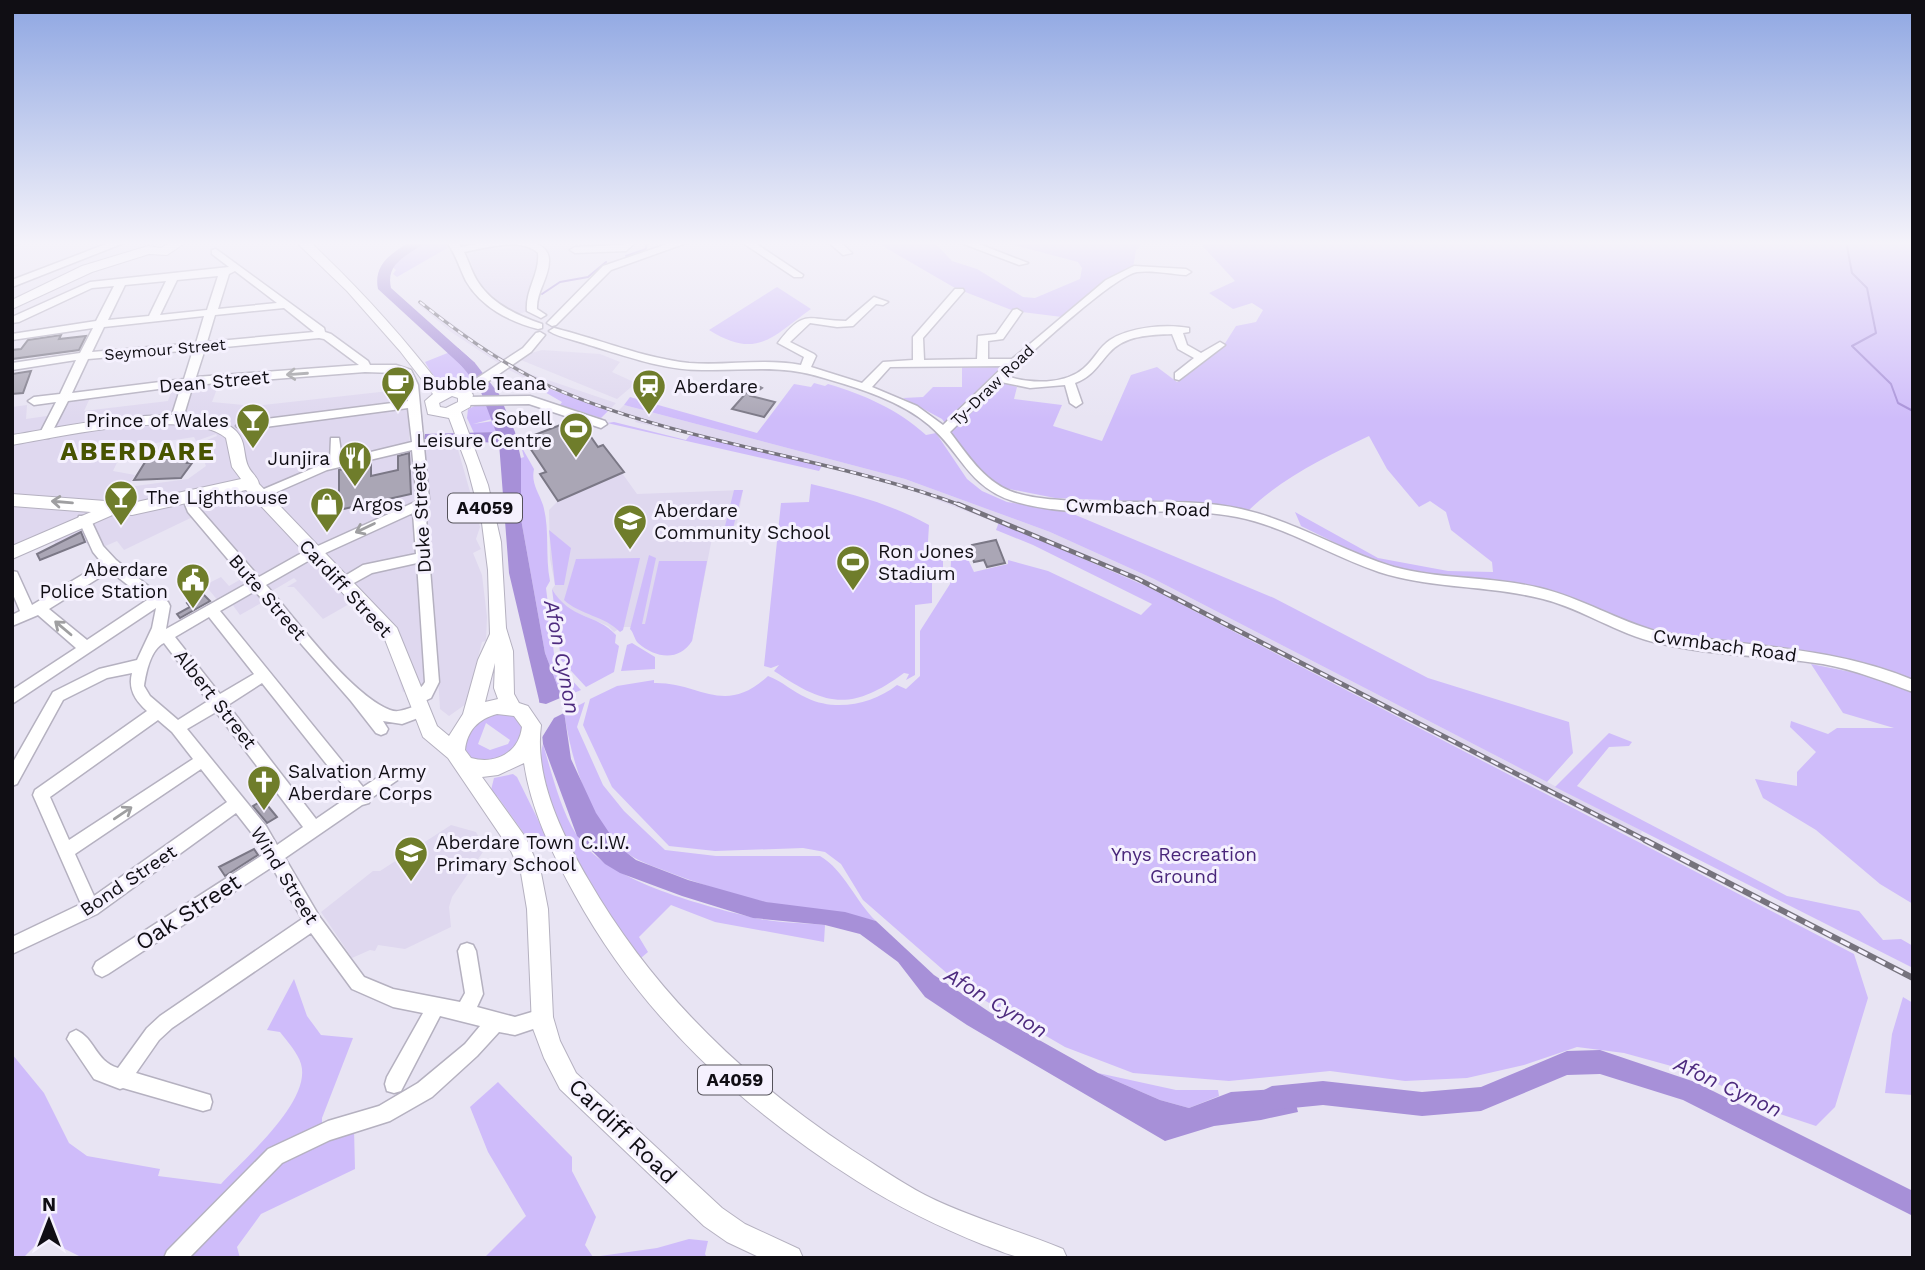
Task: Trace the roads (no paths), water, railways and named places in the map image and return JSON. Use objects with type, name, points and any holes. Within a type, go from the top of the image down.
[{"type":"main road","points":[[363,300],[405,348],[440,394]]},
{"type":"main road","points":[[455,391],[465,397],[454,412],[433,411],[430,405],[440,394],[455,391]]},
{"type":"main road","name":"A4059","points":[[454,412],[465,437],[496,560],[498,635],[504,649],[503,688],[506,700],[512,707]]},
{"type":"main road","points":[[12,440],[177,418],[238,432]]},
{"type":"main road","name":"Cardiff Street","points":[[238,432],[240,467],[256,490],[313,554],[397,641],[430,731],[460,758]]},
{"type":"main road","points":[[195,495],[240,467]]},
{"type":"main road","points":[[12,500],[87,512],[146,507],[195,495],[256,490]]},
{"type":"main road","points":[[12,554],[87,512]]},
{"type":"main road","name":"A4059","points":[[469,720],[486,660],[498,635]]},
{"type":"main road","points":[[483,796],[500,766],[530,742],[532,725],[528,717],[512,707],[492,708],[469,720],[455,741],[460,758],[482,769],[500,766],[534,778]]},
{"type":"main road","points":[[422,711],[469,720]]},
{"type":"main road","name":"A4059","points":[[530,742],[534,778],[549,821],[596,915],[646,988],[731,1077],[819,1143],[923,1207],[1054,1258]]},
{"type":"main road","name":"Cardiff Road","points":[[460,758],[483,796],[524,850],[538,909],[542,1018],[553,1053],[568,1081],[713,1217],[736,1233],[790,1258]]},
{"type":"street","points":[[15,320],[56,300]]},
{"type":"street","points":[[45,435],[111,300]]},
{"type":"street","points":[[153,318],[161,300]]},
{"type":"street","points":[[177,418],[217,300]]},
{"type":"street","points":[[277,300],[320,330],[319,335],[327,336],[364,362],[365,368]]},
{"type":"street","points":[[490,300],[506,314],[553,327],[577,300]]},
{"type":"street","points":[[531,300],[532,311],[540,325]]},
{"type":"street","points":[[804,369],[810,356],[783,343],[795,329],[812,317],[849,324],[873,300]]},
{"type":"street","points":[[919,364],[918,337],[951,300]]},
{"type":"street","name":"Ty-Draw Road","points":[[943,432],[998,377],[1088,300]]},
{"type":"street","points":[[12,337],[98,324],[284,305]]},
{"type":"street","points":[[983,362],[982,338],[999,337],[1017,312]]},
{"type":"street","points":[[465,397],[481,380],[527,350],[540,325]]},
{"type":"street","name":"Cwmbach Road","points":[[553,327],[683,366],[771,364],[804,369],[864,388],[915,410],[943,432],[972,473],[990,488],[1016,497],[1051,504],[1195,506],[1240,513],[1283,526],[1391,571],[1431,581],[1530,590],[1562,599],[1654,637],[1829,661],[1913,686]]},
{"type":"street","points":[[998,377],[1023,385],[1069,380],[1084,374],[1101,352],[1123,338],[1181,330],[1182,347],[1202,358]]},
{"type":"street","name":"Seymour Street","points":[[12,367],[83,357],[319,335]]},
{"type":"street","points":[[1179,376],[1220,345]]},
{"type":"street","points":[[864,388],[887,365],[1015,362]]},
{"type":"street","name":"Dean Street","points":[[34,401],[189,381],[365,368]]},
{"type":"street","name":"Duke Street","points":[[365,368],[396,369],[407,373],[412,385],[423,499],[419,505],[432,682],[422,711]]},
{"type":"street","points":[[1069,380],[1076,403]]},
{"type":"street","points":[[465,397],[530,400],[601,424]]},
{"type":"street","points":[[238,432],[412,404]]},
{"type":"street","points":[[335,441],[336,463]]},
{"type":"street","points":[[256,490],[336,463],[416,446]]},
{"type":"street","name":"Bute Street","points":[[195,495],[192,509],[381,729]]},
{"type":"street","points":[[12,779],[58,696],[104,673],[141,665],[162,638],[313,554],[419,505]]},
{"type":"street","points":[[87,512],[98,549],[111,564],[163,606],[162,638]]},
{"type":"street","points":[[343,584],[368,569],[423,557]]},
{"type":"street","points":[[12,621],[34,611],[111,564]]},
{"type":"street","points":[[12,576],[34,611],[86,648]]},
{"type":"street","points":[[12,698],[156,601]]},
{"type":"street","points":[[212,611],[363,798]]},
{"type":"street","name":"Albert Street","points":[[162,638],[219,703],[315,830]]},
{"type":"street","name":"Wind Street","points":[[141,665],[136,687],[177,728],[260,831],[313,922],[358,983],[393,998],[466,1012],[495,1023],[515,1026],[542,1018]]},
{"type":"street","points":[[177,728],[264,675]]},
{"type":"street","name":"Bute Street","points":[[353,695],[389,717],[402,718],[422,711]]},
{"type":"street","points":[[91,908],[41,795],[159,711]]},
{"type":"street","points":[[66,851],[203,760]]},
{"type":"street","name":"Oak Street","points":[[102,968],[315,830],[394,774]]},
{"type":"street","name":"Bond Street","points":[[12,946],[91,908],[237,804]]},
{"type":"street","points":[[120,1080],[153,1034],[166,1022],[313,922]]},
{"type":"street","points":[[466,1012],[474,994],[467,951]]},
{"type":"street","points":[[394,1084],[436,1006]]},
{"type":"street","points":[[174,1258],[275,1156],[328,1131],[383,1114],[425,1090],[471,1050],[495,1023]]},
{"type":"street","points":[[76,1039],[96,1067],[120,1080],[203,1102]]},
{"type":"waterway","name":"Afon Cynon","points":[[397,300],[470,366]]},
{"type":"waterway","points":[[1869,300],[1876,333],[1852,346],[1891,384],[1898,403],[1913,411]]},
{"type":"waterway","name":"Afon Cynon","points":[[1272,1098],[1323,1093],[1422,1104],[1481,1099],[1567,1063],[1600,1062],[1687,1090],[1913,1204]]},
{"type":"railway","points":[[420,302],[466,337],[515,368],[549,386],[599,406],[702,436],[860,474],[962,506]]},
{"type":"railway","points":[[958,504],[962,506]]},
{"type":"railway","points":[[962,506],[1138,579],[1649,842]]},
{"type":"railway","points":[[1645,840],[1913,978]]},
{"type":"place","name":"Bubble Teana","points":[[398,413]]},
{"type":"place","name":"Aberdare","points":[[649,416]]},
{"type":"place","name":"Prince of Wales","points":[[253,450]]},
{"type":"place","name":"Sobell Leisure Centre","points":[[576,459]]},
{"type":"place","name":"Junjira","points":[[355,488]]},
{"type":"place","name":"The Lighthouse","points":[[121,527]]},
{"type":"place","name":"Argos","points":[[327,534]]},
{"type":"place","name":"Aberdare Community School","points":[[630,551]]},
{"type":"place","name":"Ron Jones Stadium","points":[[853,592]]},
{"type":"place","name":"Aberdare Police Station","points":[[193,610]]},
{"type":"place","name":"Salvation Army Aberdare Corps","points":[[264,812]]},
{"type":"place","name":"Aberdare Town C.I.W. Primary School","points":[[411,883]]},
{"type":"district","name":"ABERDARE","points":[[138,451]]},
{"type":"park label","name":"Ynys Recreation Ground","points":[[1184,865]]}]
